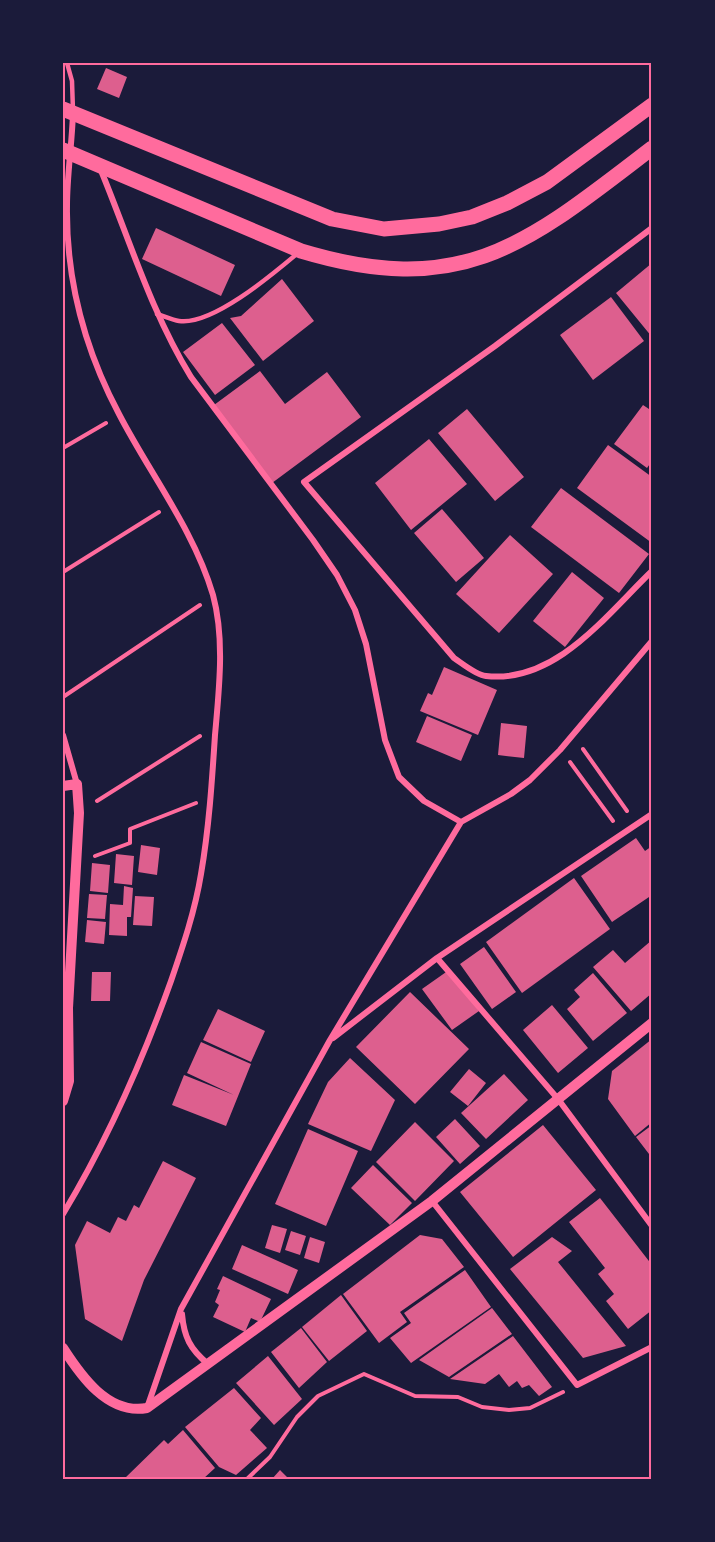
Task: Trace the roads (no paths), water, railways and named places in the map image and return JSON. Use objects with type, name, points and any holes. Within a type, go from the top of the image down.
[{"type":"main road","points":[[68,111],[332,219],[384,229],[439,224],[472,217],[507,202],[547,182],[652,105]]},
{"type":"main road","points":[[67,152],[301,251],[336,262],[384,270],[433,270],[471,262],[522,241],[564,215],[652,148]]},
{"type":"street","points":[[63,1214],[112,1122],[153,1033],[194,905],[201,876],[211,797],[219,659],[213,597],[198,555],[119,415],[84,332],[73,280],[67,205],[68,111]]},
{"type":"street","points":[[99,166],[157,314],[191,377],[313,540],[351,601],[366,644],[385,740],[399,777],[424,801],[461,822]]},
{"type":"street","points":[[652,228],[486,353],[304,482],[454,658],[484,676],[517,674],[551,663],[580,641],[652,571]]},
{"type":"street","points":[[147,1408],[182,1309],[330,1040],[461,822],[511,794],[560,750],[571,734],[652,641]]},
{"type":"street","points":[[63,735],[77,784],[79,813],[68,1008],[69,1081],[63,1101]]},
{"type":"street","points":[[63,786],[77,784]]},
{"type":"street","points":[[330,1040],[437,958],[652,814]]},
{"type":"street","points":[[437,958],[558,1099],[652,1226]]},
{"type":"street","points":[[63,1348],[76,1369],[96,1391],[115,1404],[135,1411],[147,1408],[432,1201],[652,1023]]},
{"type":"street","points":[[432,1201],[577,1385],[652,1347]]},
{"type":"street","points":[[182,1309],[184,1335],[193,1351],[208,1364]]},
{"type":"lane","points":[[67,63],[72,81],[68,111]]},
{"type":"lane","points":[[157,314],[180,321],[197,319],[226,306],[301,251]]}]
